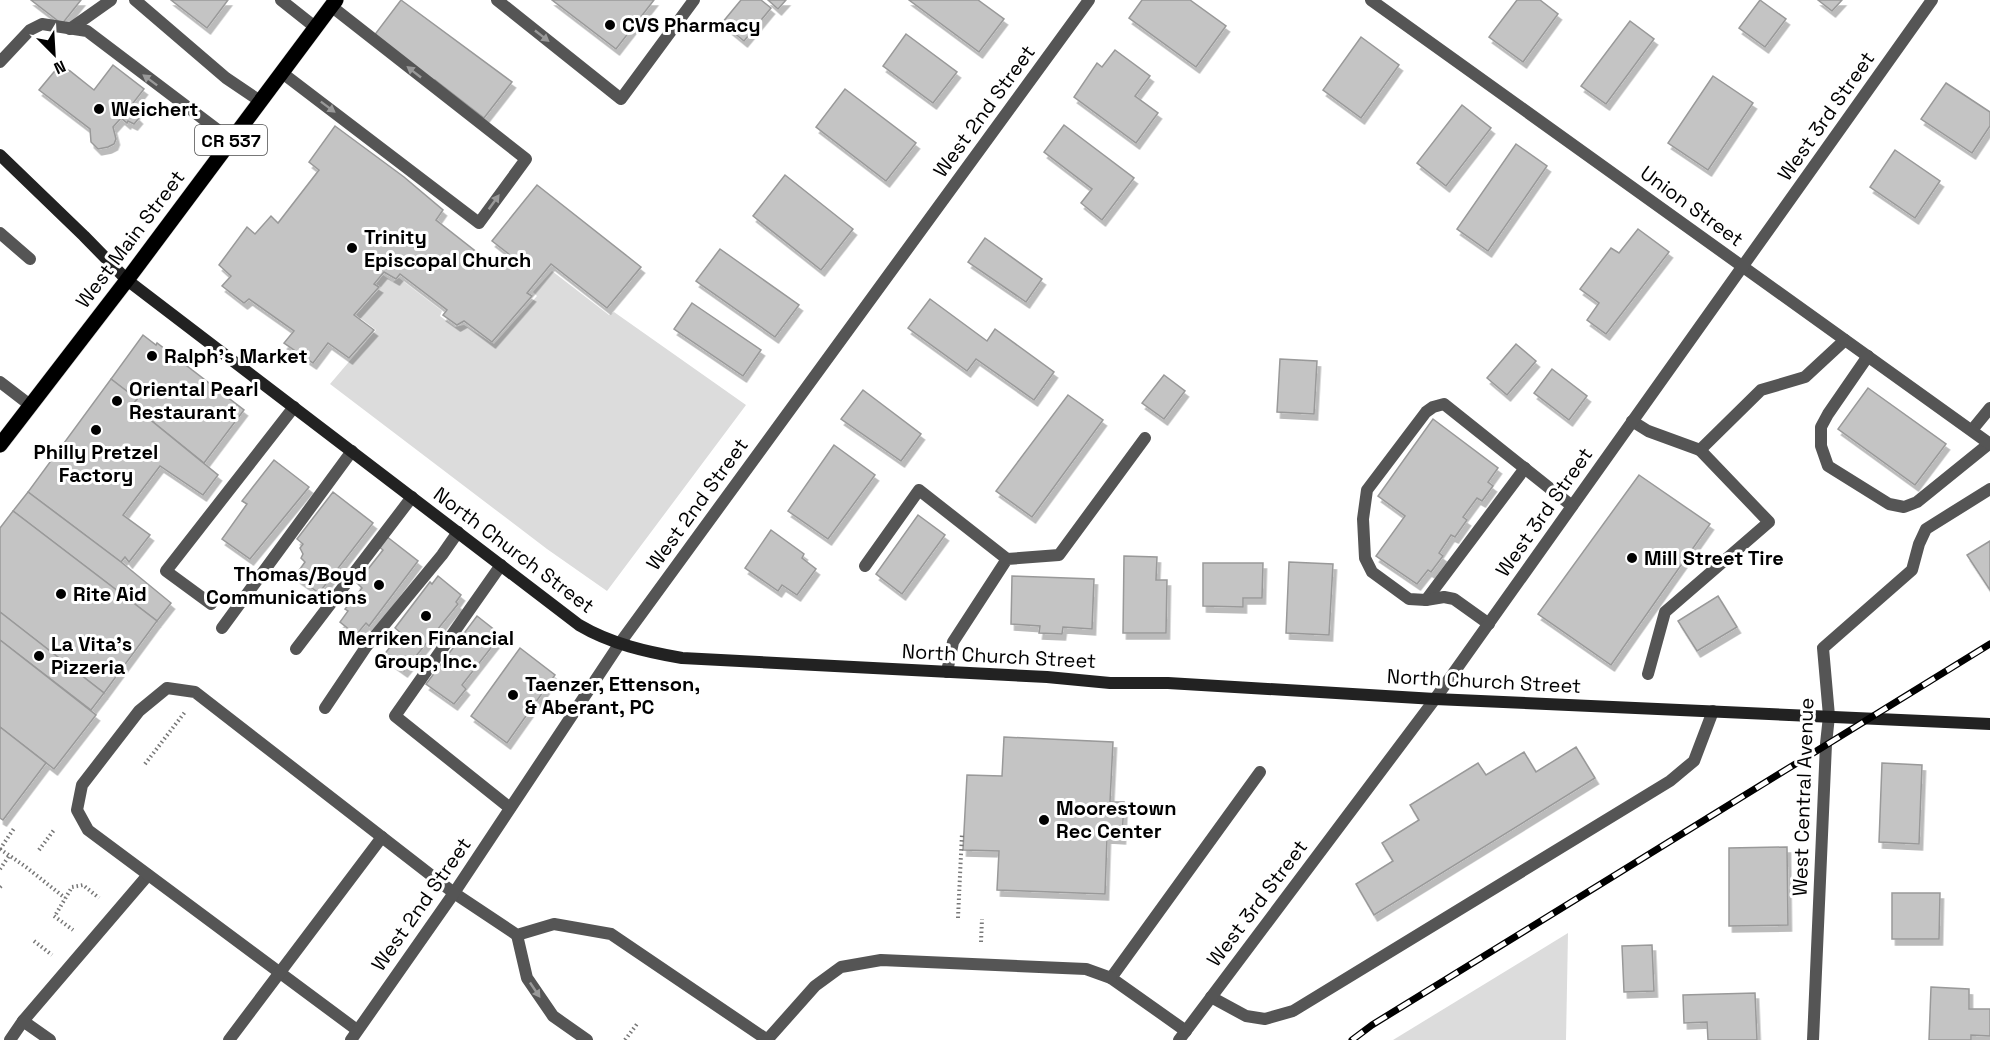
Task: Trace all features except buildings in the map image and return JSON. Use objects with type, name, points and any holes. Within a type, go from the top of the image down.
[{"type":"main road","name":"West Main Street","points":[[0,445],[127,280],[333,3]]},
{"type":"main road","name":"North Church Street","points":[[0,155],[127,280],[579,625],[620,643],[649,652],[682,658],[1047,677],[1110,683],[1168,683],[1435,699],[1990,724]]},
{"type":"street","points":[[70,29],[111,0]]},
{"type":"street","points":[[135,0],[226,78],[260,101]]},
{"type":"street","points":[[281,0],[315,27]]},
{"type":"street","points":[[496,0],[621,99],[694,0]]},
{"type":"street","name":"West 2nd Street","points":[[354,1035],[454,893],[620,643],[1089,0]]},
{"type":"street","name":"Union Street","points":[[1371,0],[1990,443]]},
{"type":"street","name":"West 3rd Street","points":[[1183,1035],[1435,699],[1932,0]]},
{"type":"street","points":[[281,72],[479,223],[526,159],[333,3]]},
{"type":"street","points":[[0,62],[30,30],[42,24],[87,31],[231,140]]},
{"type":"street","points":[[0,232],[30,259]]},
{"type":"street","points":[[1700,450],[1761,390],[1805,377],[1845,340]]},
{"type":"street","points":[[1868,356],[1827,414],[1821,428],[1821,446],[1828,466],[1889,504],[1904,507],[1917,502],[1990,443]]},
{"type":"street","points":[[0,382],[30,405]]},
{"type":"street","points":[[1489,624],[1454,599],[1444,597],[1426,600],[1409,599],[1372,572],[1365,558],[1363,519],[1367,490],[1426,412],[1444,404],[1572,506]]},
{"type":"street","points":[[211,604],[166,572],[294,407]]},
{"type":"street","points":[[1972,430],[1990,408]]},
{"type":"street","points":[[1632,421],[1648,431],[1700,450],[1769,522],[1665,612],[1648,674]]},
{"type":"street","points":[[865,566],[919,490],[1006,559],[1059,555],[1145,438]]},
{"type":"street","points":[[222,627],[352,452]]},
{"type":"street","points":[[1426,600],[1525,468]]},
{"type":"street","name":"West Central Avenue","points":[[1813,1040],[1828,716],[1822,648],[1912,570],[1926,529],[1990,489]]},
{"type":"street","points":[[296,649],[412,497]]},
{"type":"street","points":[[325,708],[366,647],[442,555],[458,532]]},
{"type":"street","points":[[947,672],[953,642],[1006,559]]},
{"type":"street","points":[[501,565],[487,589],[395,716],[510,808]]},
{"type":"street","points":[[354,1035],[279,972],[88,830],[77,810],[82,785],[139,711],[167,688],[195,692],[454,893],[517,934],[527,978],[553,1016],[587,1040]]},
{"type":"street","points":[[1211,997],[1246,1016],[1265,1019],[1293,1011],[1670,781],[1694,761],[1713,711]]},
{"type":"street","points":[[1111,978],[1260,772]]},
{"type":"street","points":[[229,1040],[382,837]]},
{"type":"street","points":[[10,1040],[23,1021],[148,875]]},
{"type":"street","points":[[517,934],[554,924],[611,934],[766,1039],[815,986],[841,967],[881,960],[1086,969],[1111,978],[1183,1035]]},
{"type":"street","points":[[23,1021],[50,1040]]},
{"type":"path","points":[[145,764],[199,695]]},
{"type":"path","points":[[15,827],[0,849],[65,898]]},
{"type":"path","points":[[39,850],[54,830]]},
{"type":"path","points":[[958,918],[962,833]]},
{"type":"path","points":[[0,869],[9,856]]},
{"type":"path","points":[[56,914],[72,887],[83,885],[99,898]]},
{"type":"path","points":[[625,1040],[637,1024]]},
{"type":"shaded area","points":[[552,271],[609,315],[614,312],[746,405],[607,591],[547,549],[330,384],[376,330],[356,315],[381,287],[376,284],[383,275],[393,282],[399,278],[442,311],[440,316],[455,327],[464,325],[494,344],[537,296],[533,292]]},
{"type":"shaded area","points":[[1568,933],[1566,1040],[1393,1040]]},
{"type":"railway","points":[[1352,1040],[1372,1025],[1990,644]]},
{"type":"place","name":"CVS Pharmacy","points":[[610,25]]},
{"type":"place","name":"Weichert","points":[[99,109]]},
{"type":"place","name":"Trinity Episcopal Church","points":[[352,248]]},
{"type":"place","name":"Ralph's Market","points":[[152,356]]},
{"type":"place","name":"Oriental Pearl Restaurant","points":[[117,401]]},
{"type":"place","name":"Philly Pretzel Factory","points":[[96,430]]},
{"type":"place","name":"Mill Street Tire","points":[[1632,558]]},
{"type":"place","name":"Thomas/Boyd Communications","points":[[379,585]]},
{"type":"place","name":"Rite Aid","points":[[61,594]]},
{"type":"place","name":"Merriken Financial Group, Inc.","points":[[426,616]]},
{"type":"place","name":"La Vita's Pizzeria","points":[[39,656]]},
{"type":"place","name":"Taenzer, Ettenson, & Aberant, PC","points":[[513,695]]},
{"type":"place","name":"Moorestown Rec Center","points":[[1044,820]]}]
